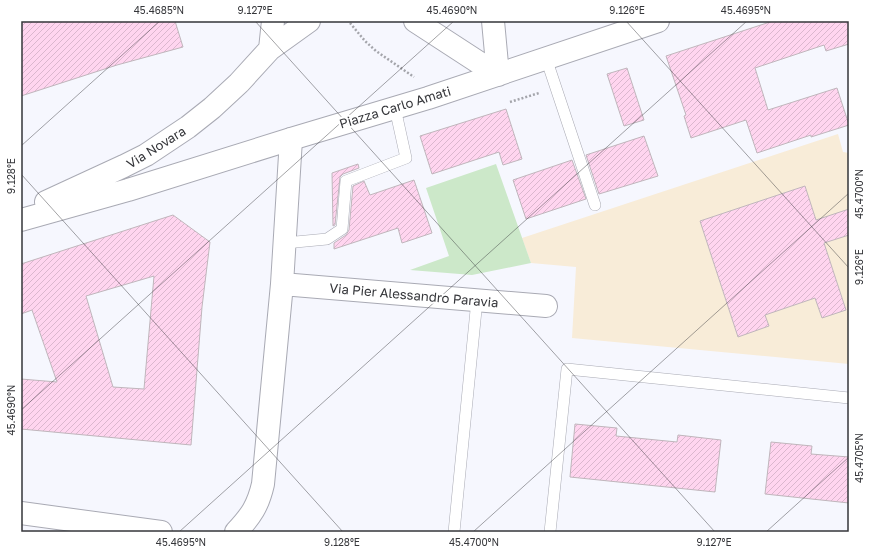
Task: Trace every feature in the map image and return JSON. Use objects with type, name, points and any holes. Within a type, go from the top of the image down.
[{"type":"street","points":[[270,49],[272,21]]},
{"type":"street","points":[[270,49],[310,21]]},
{"type":"street","points":[[415,21],[498,75]]},
{"type":"street","points":[[493,21],[498,75]]},
{"type":"street","name":"Piazza Carlo Amati","points":[[291,138],[428,98],[658,21]]},
{"type":"street","name":"Via Novara","points":[[21,213],[146,155],[188,127],[212,108],[239,83],[270,49]]},
{"type":"street","points":[[236,532],[254,511],[260,499],[263,484],[282,284],[291,138]]},
{"type":"street","name":"Via Novara","points":[[21,220],[128,190],[291,138]]},
{"type":"street","name":"Via Pier Alessandro Paravia","points":[[282,284],[546,306]]},
{"type":"street","points":[[21,513],[161,532]]},
{"type":"lane","points":[[546,58],[595,205]]},
{"type":"lane","points":[[284,243],[327,239],[342,228],[346,180],[406,158],[395,108]]},
{"type":"lane","points":[[454,532],[477,300]]},
{"type":"lane","points":[[550,532],[567,369],[849,398]]},
{"type":"path","points":[[350,23],[365,41],[376,51],[417,79]]},
{"type":"path","points":[[510,102],[544,91]]},
{"type":"shaded area","points":[[838,134],[843,152],[849,153],[849,364],[572,338],[576,267],[531,263],[522,238]]},
{"type":"green space","points":[[496,164],[531,263],[472,275],[410,270],[449,256],[426,188]]},
{"type":"building","points":[[21,21],[175,21],[183,47],[117,65],[21,96]]},
{"type":"building","points":[[773,21],[849,21],[849,44],[826,51],[824,45],[755,68],[768,110],[837,88],[849,125],[811,137],[811,135],[757,153],[746,120],[691,138],[684,116],[686,115],[666,56]]},
{"type":"building","points":[[627,68],[644,120],[624,126],[607,74]]},
{"type":"building","points":[[506,109],[522,159],[503,165],[499,152],[432,174],[420,136]]},
{"type":"building","points":[[644,136],[658,176],[599,194],[586,155]]},
{"type":"building","points":[[572,160],[586,199],[526,219],[513,180]]},
{"type":"building","points":[[358,164],[359,168],[343,174],[340,177],[335,225],[333,226],[332,173]]},
{"type":"building","points":[[414,180],[432,233],[402,243],[398,228],[334,249],[334,243],[346,235],[349,230],[353,186],[364,181],[370,195]]},
{"type":"building","points":[[805,186],[816,220],[849,209],[849,235],[824,243],[846,310],[822,318],[815,298],[765,315],[769,326],[738,337],[700,221]]},
{"type":"building","points":[[173,215],[210,242],[202,307],[191,445],[21,429],[21,379],[57,382],[32,310],[21,314],[21,264]],"holes":[[[154,276],[144,389],[113,387],[86,296]]]},
{"type":"building","points":[[575,424],[617,428],[616,436],[677,442],[678,435],[721,440],[715,492],[570,477]]},
{"type":"building","points":[[771,442],[812,446],[811,454],[849,457],[849,503],[765,494]]}]
